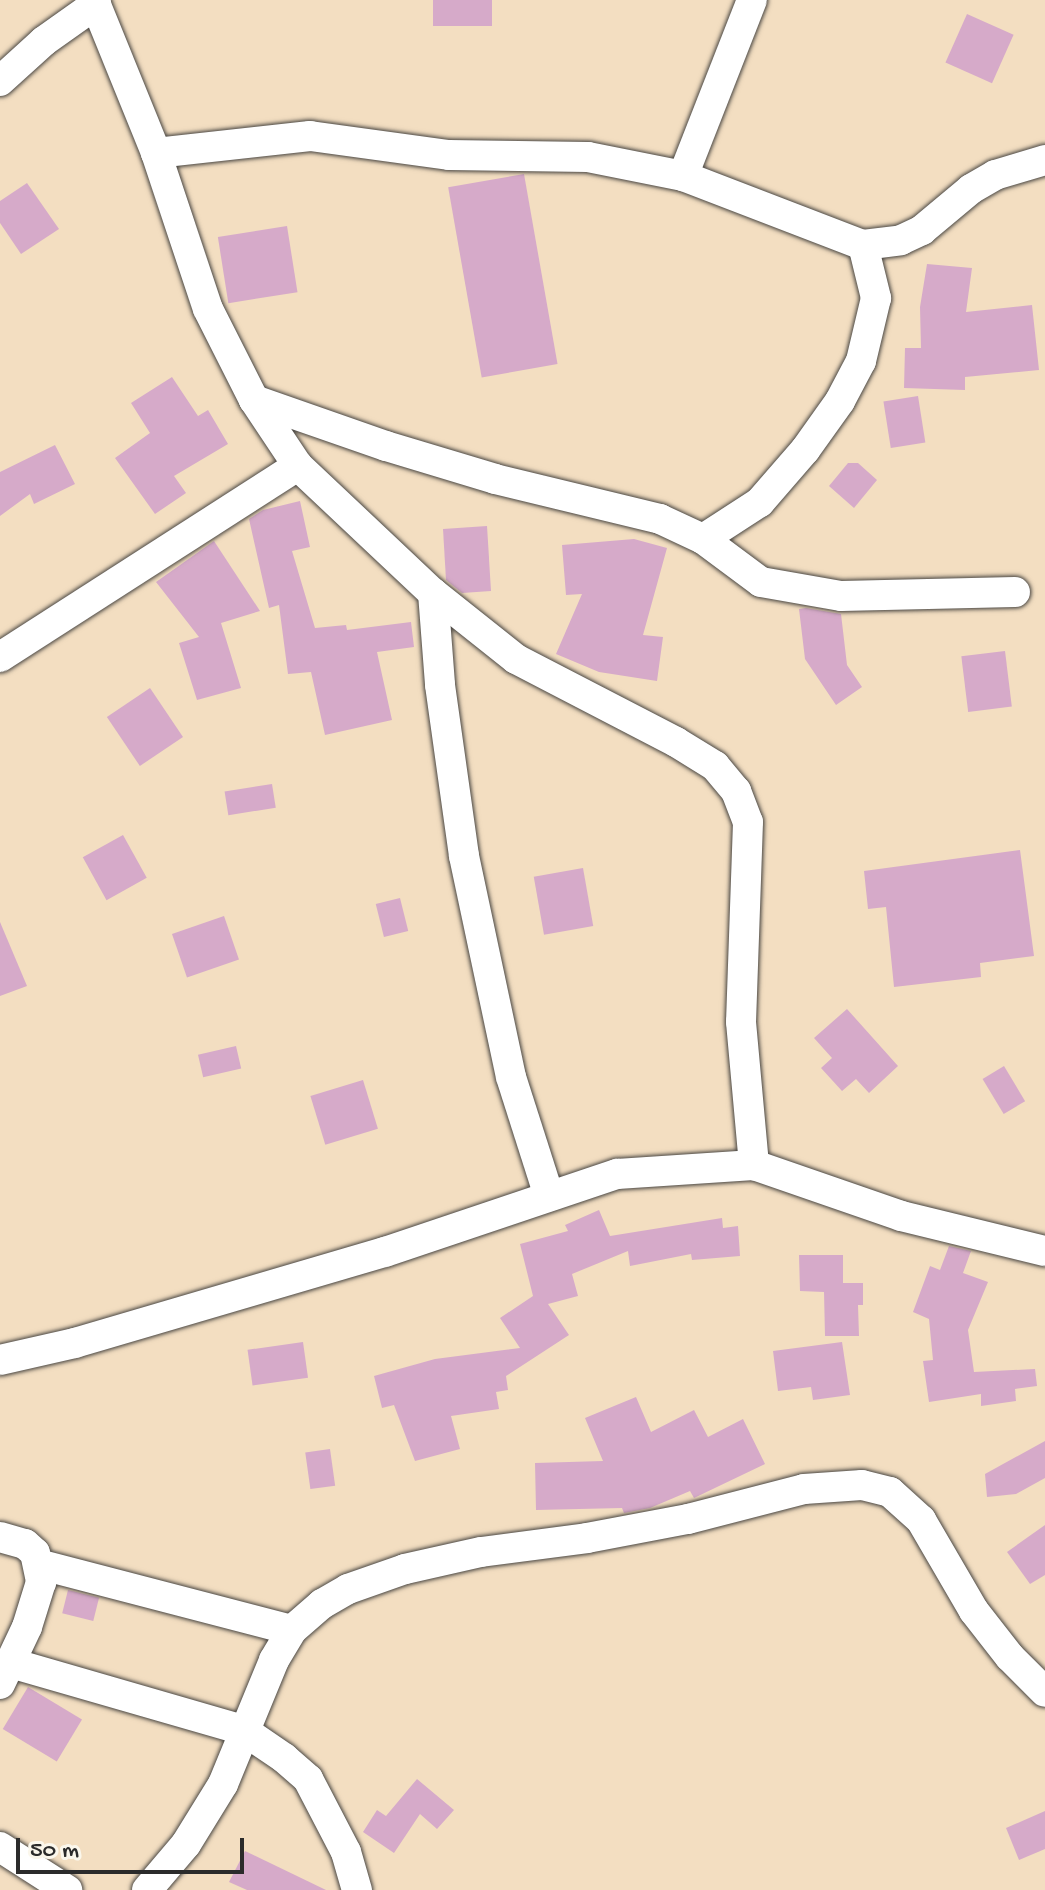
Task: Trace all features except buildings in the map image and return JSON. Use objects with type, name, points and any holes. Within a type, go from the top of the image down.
[{"type":"street","points":[[683,176],[752,0]]},
{"type":"street","points":[[0,81],[44,41],[95,2],[156,153],[208,309],[254,400],[298,466],[433,593],[516,659],[676,742],[715,766],[736,791],[748,822],[741,1022],[754,1165]]},
{"type":"street","points":[[156,153],[310,136],[449,155],[588,157],[683,176],[863,245],[901,240],[922,230],[971,189],[995,175],[1045,160]]},
{"type":"street","points":[[703,539],[760,502],[805,450],[840,401],[861,361],[876,298],[863,245]]},
{"type":"street","points":[[254,400],[386,446],[495,479],[660,519],[703,539],[761,582],[841,596],[1015,592]]},
{"type":"street","points":[[0,657],[298,466]]},
{"type":"street","points":[[433,593],[440,685],[470,887],[511,1077],[549,1196]]},
{"type":"street","points":[[0,1360],[75,1343],[370,1256],[617,1174],[754,1165],[901,1216],[1045,1251]]},
{"type":"street","points":[[147,1890],[186,1844],[223,1784],[274,1660],[292,1630],[322,1604],[348,1589],[405,1569],[481,1552],[587,1538],[688,1519],[804,1489],[862,1485],[890,1492],[921,1520],[974,1611],[1010,1657],[1045,1692]]},
{"type":"street","points":[[0,1537],[25,1544],[38,1564],[41,1582],[5,1674],[243,1730],[308,1779],[346,1852],[357,1890]]},
{"type":"street","points":[[38,1564],[292,1630]]},
{"type":"street","points":[[0,1847],[67,1890]]}]
